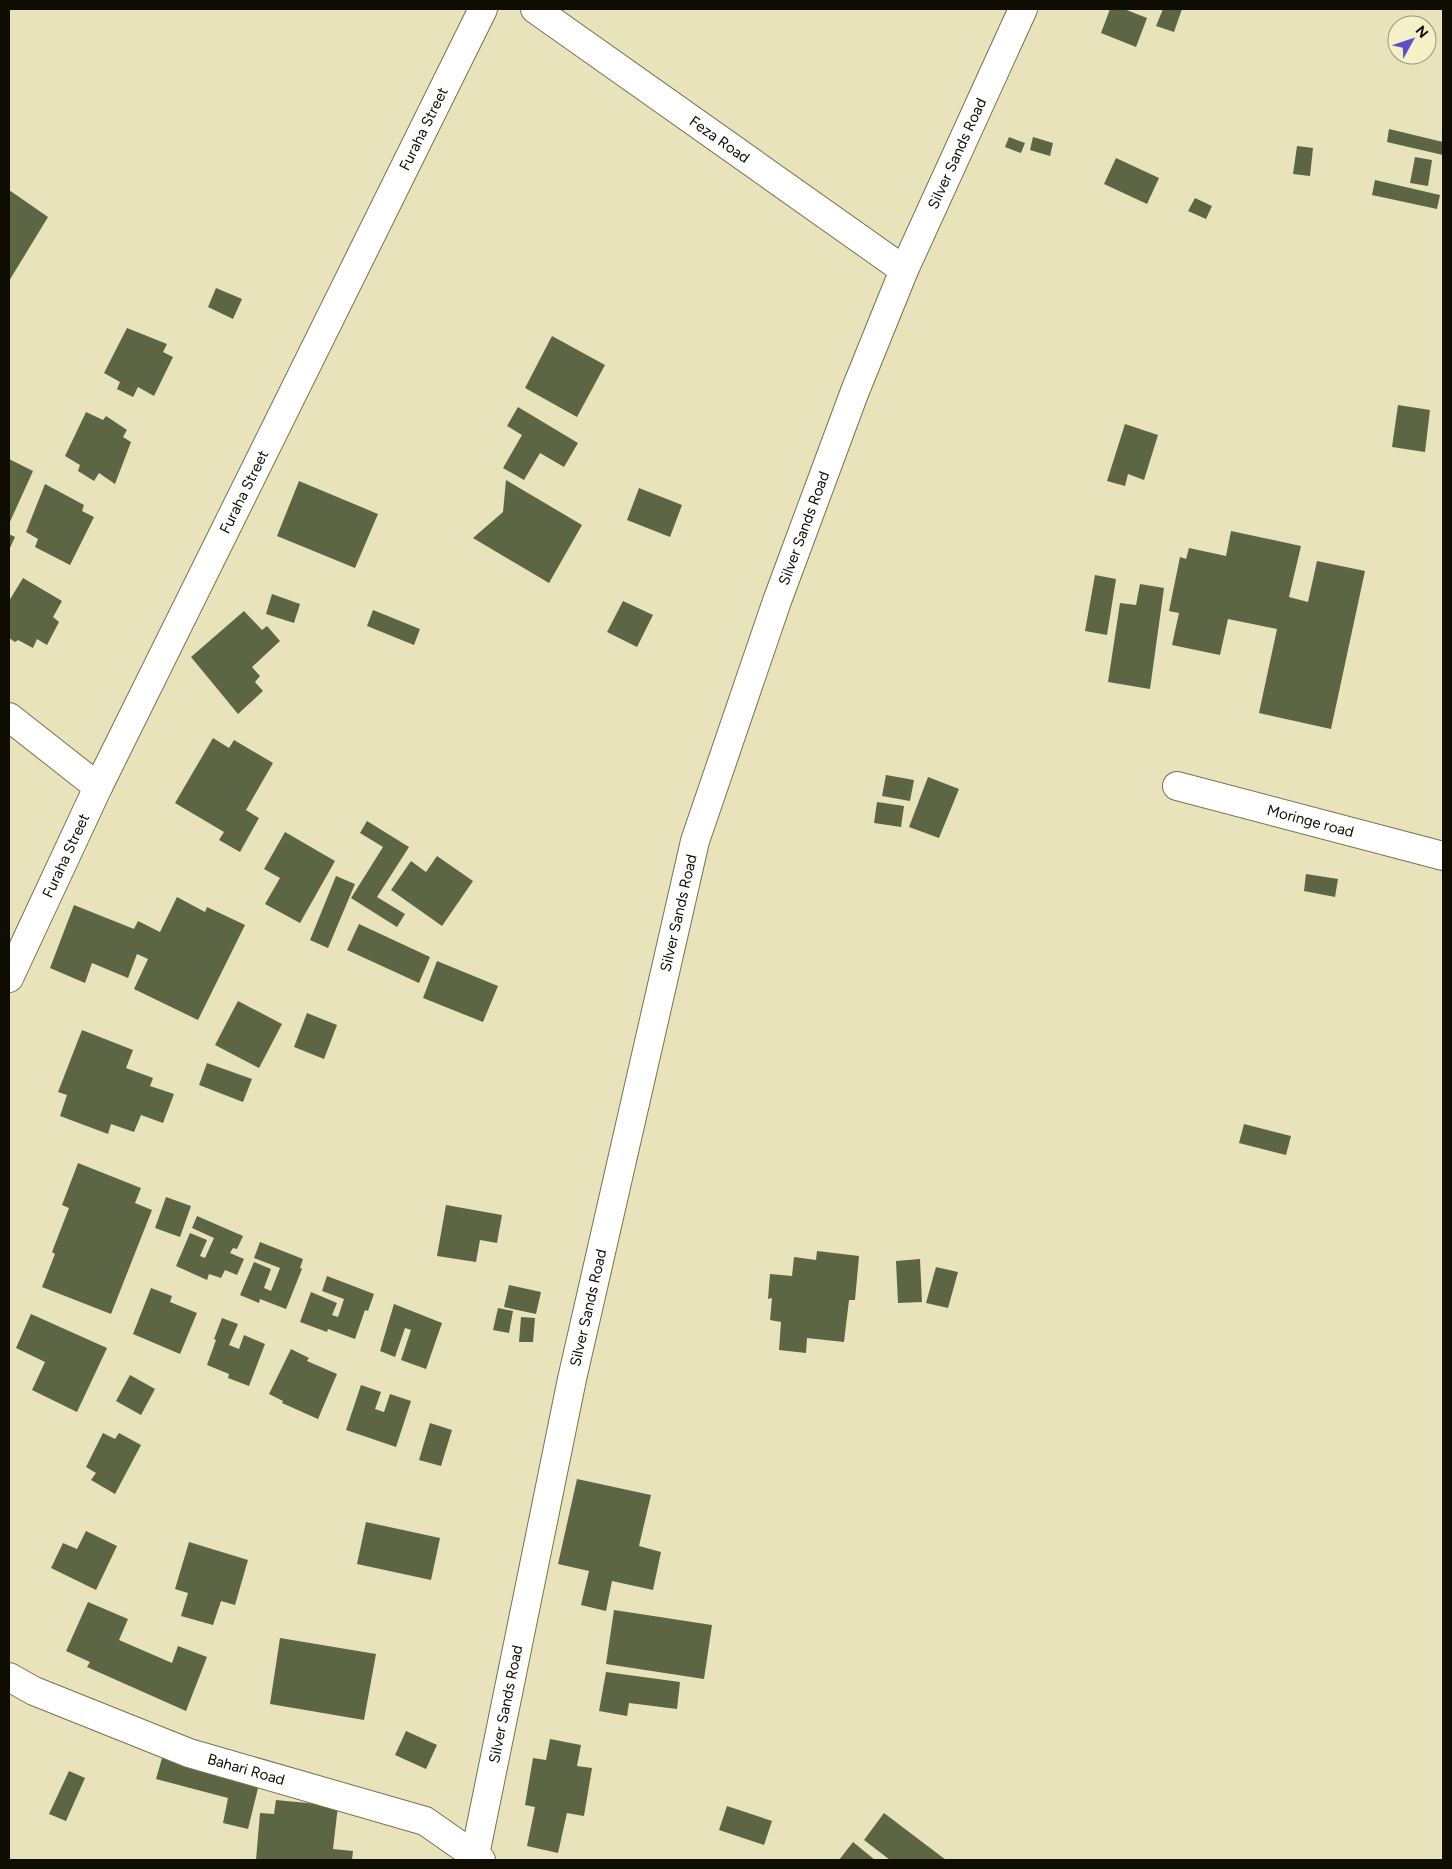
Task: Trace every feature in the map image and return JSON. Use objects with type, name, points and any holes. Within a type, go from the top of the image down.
[{"type":"street","name":"Furaha Street","points":[[9,978],[98,786],[483,9]]},
{"type":"street","name":"Feza Road","points":[[535,9],[904,270]]},
{"type":"street","name":"Silver Sands Road","points":[[477,1859],[572,1379],[695,841],[777,601],[855,391],[904,270],[1023,9]]},
{"type":"street","points":[[9,717],[98,786]]},
{"type":"street","name":"Moringe road","points":[[1178,786],[1443,856]]},
{"type":"street","name":"Bahari Road","points":[[9,1677],[34,1691],[189,1753],[425,1820],[477,1859]]},
{"type":"building","points":[[1110,9],[1124,9],[1147,18],[1136,47],[1101,33]]},
{"type":"building","points":[[1163,9],[1182,9],[1174,32],[1156,26]]},
{"type":"building","points":[[1389,129],[1443,142],[1443,155],[1387,142]]},
{"type":"building","points":[[1009,137],[1025,143],[1021,153],[1005,147]]},
{"type":"building","points":[[1033,137],[1053,143],[1050,156],[1030,150]]},
{"type":"building","points":[[1297,146],[1313,148],[1310,176],[1293,174]]},
{"type":"building","points":[[1415,157],[1432,160],[1428,186],[1410,183]]},
{"type":"building","points":[[1116,158],[1159,178],[1147,204],[1104,184]]},
{"type":"building","points":[[1375,180],[1440,195],[1437,209],[1372,195]]},
{"type":"building","points":[[9,190],[48,217],[9,281]]},
{"type":"building","points":[[1195,198],[1212,206],[1206,219],[1188,211]]},
{"type":"building","points":[[216,288],[242,299],[233,319],[208,307]]},
{"type":"building","points":[[127,328],[167,344],[163,352],[173,357],[154,396],[138,387],[133,397],[117,389],[120,382],[104,373]]},
{"type":"building","points":[[552,336],[605,365],[577,417],[525,388]]},
{"type":"building","points":[[1398,405],[1430,410],[1425,452],[1392,447]]},
{"type":"building","points":[[518,407],[578,443],[564,467],[540,453],[524,480],[503,468],[522,435],[507,426]]},
{"type":"building","points":[[86,412],[103,420],[106,416],[127,430],[123,437],[131,442],[115,484],[99,473],[94,481],[78,471],[80,465],[65,456]]},
{"type":"building","points":[[1125,424],[1158,435],[1144,480],[1128,474],[1125,486],[1107,481]]},
{"type":"building","points":[[9,459],[33,471],[9,524]]},
{"type":"building","points":[[506,480],[582,525],[549,583],[473,538],[503,512]]},
{"type":"building","points":[[299,481],[378,514],[355,568],[277,536]]},
{"type":"building","points":[[45,484],[84,505],[82,511],[94,517],[70,565],[35,547],[38,539],[26,532]]},
{"type":"building","points":[[639,488],[682,505],[670,537],[627,520]]},
{"type":"building","points":[[1231,531],[1301,546],[1289,597],[1308,602],[1317,561],[1365,571],[1331,729],[1259,713],[1277,629],[1228,619],[1220,655],[1172,645],[1179,613],[1169,611],[1180,557],[1186,559],[1189,548],[1226,556]]},
{"type":"building","points":[[9,534],[15,537],[9,550]]},
{"type":"building","points":[[1095,575],[1116,579],[1107,635],[1085,631]]},
{"type":"building","points":[[23,578],[62,601],[53,617],[59,622],[47,645],[37,639],[33,648],[18,640],[15,642],[9,638],[9,601]]},
{"type":"building","points":[[1140,584],[1164,588],[1150,689],[1108,682],[1120,603],[1136,605]]},
{"type":"building","points":[[272,594],[300,604],[294,623],[266,614]]},
{"type":"building","points":[[623,601],[653,615],[637,647],[607,632]]},
{"type":"building","points":[[373,610],[420,629],[414,645],[367,626]]},
{"type":"building","points":[[244,611],[262,630],[267,626],[280,641],[252,667],[260,676],[255,682],[263,691],[238,714],[191,657]]},
{"type":"building","points":[[213,738],[229,748],[234,740],[273,763],[246,810],[259,818],[240,852],[219,840],[224,832],[175,803]]},
{"type":"building","points":[[886,775],[914,780],[910,801],[882,796]]},
{"type":"building","points":[[928,777],[959,789],[939,838],[909,827]]},
{"type":"building","points":[[877,802],[904,806],[901,827],[874,823]]},
{"type":"building","points":[[367,821],[409,847],[377,897],[405,914],[397,927],[351,898],[383,847],[360,833]]},
{"type":"building","points":[[285,832],[335,861],[300,923],[265,904],[280,878],[264,869]]},
{"type":"building","points":[[437,856],[473,881],[442,926],[391,890],[411,861],[426,872]]},
{"type":"building","points":[[1306,874],[1338,879],[1335,897],[1304,891]]},
{"type":"building","points":[[336,876],[355,884],[328,948],[310,940]]},
{"type":"building","points":[[177,897],[205,912],[207,907],[245,925],[198,1020],[134,989],[148,959],[137,954],[128,978],[92,963],[85,983],[50,968],[74,905],[134,929],[138,921],[160,932]]},
{"type":"building","points":[[359,924],[430,957],[419,983],[347,950]]},
{"type":"building","points":[[437,961],[498,986],[483,1022],[423,998]]},
{"type":"building","points":[[238,1001],[282,1024],[259,1068],[215,1045]]},
{"type":"building","points":[[307,1013],[337,1025],[324,1059],[294,1047]]},
{"type":"building","points":[[82,1030],[133,1050],[126,1068],[153,1078],[150,1086],[174,1094],[163,1123],[141,1115],[134,1132],[111,1124],[108,1134],[60,1116],[67,1095],[58,1092]]},
{"type":"building","points":[[207,1063],[252,1079],[243,1102],[199,1085]]},
{"type":"building","points":[[1244,1124],[1291,1136],[1286,1155],[1239,1143]]},
{"type":"building","points":[[78,1163],[141,1188],[135,1203],[152,1210],[111,1314],[42,1287],[55,1254],[52,1252],[69,1208],[62,1205]]},
{"type":"building","points":[[166,1197],[191,1206],[180,1237],[155,1228]]},
{"type":"building","points":[[446,1205],[502,1215],[497,1243],[480,1240],[476,1262],[437,1256]]},
{"type":"building","points":[[197,1216],[243,1236],[237,1249],[233,1248],[230,1253],[244,1259],[237,1275],[225,1270],[221,1278],[209,1274],[207,1280],[176,1266],[190,1233],[207,1240],[200,1256],[205,1258],[214,1238],[192,1228]]},
{"type":"building","points":[[260,1242],[303,1259],[300,1268],[302,1269],[286,1309],[260,1299],[259,1303],[240,1295],[254,1262],[271,1269],[264,1288],[271,1291],[280,1268],[254,1258]]},
{"type":"building","points":[[817,1251],[859,1256],[855,1300],[849,1300],[844,1342],[807,1338],[806,1353],[779,1350],[781,1322],[770,1320],[772,1298],[768,1299],[770,1274],[792,1276],[794,1257],[816,1260]]},
{"type":"building","points":[[920,1259],[922,1302],[898,1303],[896,1261]]},
{"type":"building","points":[[936,1267],[958,1272],[948,1308],[926,1303]]},
{"type":"building","points":[[327,1276],[374,1294],[368,1311],[365,1310],[355,1339],[328,1329],[327,1332],[300,1322],[311,1292],[337,1303],[332,1315],[338,1317],[344,1299],[322,1291]]},
{"type":"building","points":[[509,1285],[541,1292],[536,1314],[504,1307]]},
{"type":"building","points":[[151,1288],[172,1296],[170,1302],[197,1313],[180,1354],[133,1334]]},
{"type":"building","points":[[394,1304],[442,1323],[426,1369],[401,1360],[411,1330],[405,1328],[395,1357],[380,1351]]},
{"type":"building","points":[[498,1308],[513,1311],[509,1333],[493,1330]]},
{"type":"building","points":[[31,1314],[107,1348],[77,1412],[32,1390],[45,1362],[16,1348]]},
{"type":"building","points":[[521,1317],[535,1318],[533,1342],[519,1342]]},
{"type":"building","points":[[222,1318],[238,1324],[229,1345],[239,1349],[244,1335],[265,1344],[249,1386],[228,1378],[229,1374],[207,1365]]},
{"type":"building","points":[[291,1349],[309,1358],[307,1361],[337,1374],[318,1419],[282,1403],[283,1401],[269,1394]]},
{"type":"building","points":[[130,1375],[155,1389],[141,1415],[116,1401]]},
{"type":"building","points":[[361,1385],[381,1392],[375,1409],[384,1412],[390,1394],[411,1401],[396,1447],[346,1430]]},
{"type":"building","points":[[430,1423],[452,1430],[441,1466],[419,1460]]},
{"type":"building","points":[[103,1433],[115,1439],[119,1433],[141,1445],[115,1494],[91,1480],[96,1473],[86,1467]]},
{"type":"building","points":[[577,1479],[651,1495],[639,1546],[661,1552],[653,1590],[612,1581],[606,1611],[581,1605],[589,1571],[558,1564]]},
{"type":"building","points":[[366,1522],[440,1538],[431,1580],[357,1564]]},
{"type":"building","points":[[86,1531],[117,1546],[96,1590],[51,1568],[63,1543],[77,1549]]},
{"type":"building","points":[[189,1542],[248,1560],[235,1605],[221,1601],[213,1625],[181,1616],[188,1593],[175,1589]]},
{"type":"building","points":[[88,1602],[128,1619],[119,1640],[172,1663],[178,1646],[207,1657],[186,1711],[87,1667],[90,1662],[66,1651]]},
{"type":"building","points":[[614,1610],[712,1625],[704,1679],[606,1664]]},
{"type":"building","points":[[280,1638],[376,1654],[364,1720],[270,1704]]},
{"type":"building","points":[[606,1672],[680,1682],[677,1709],[629,1703],[627,1716],[599,1711]]},
{"type":"building","points":[[406,1731],[437,1745],[426,1769],[395,1755]]},
{"type":"building","points":[[550,1739],[581,1745],[577,1766],[592,1768],[584,1816],[567,1813],[558,1853],[527,1846],[535,1807],[525,1805],[533,1758],[546,1760]]},
{"type":"building","points":[[162,1758],[259,1784],[248,1829],[223,1823],[228,1798],[156,1779]]},
{"type":"building","points":[[69,1771],[85,1778],[66,1821],[49,1814]]},
{"type":"building","points":[[276,1800],[338,1806],[333,1849],[353,1851],[352,1860],[256,1860],[260,1813],[274,1814]]},
{"type":"building","points":[[727,1806],[772,1821],[764,1845],[719,1830]]},
{"type":"building","points":[[884,1813],[946,1860],[890,1860],[864,1840]]},
{"type":"building","points":[[853,1842],[875,1860],[839,1860]]}]
